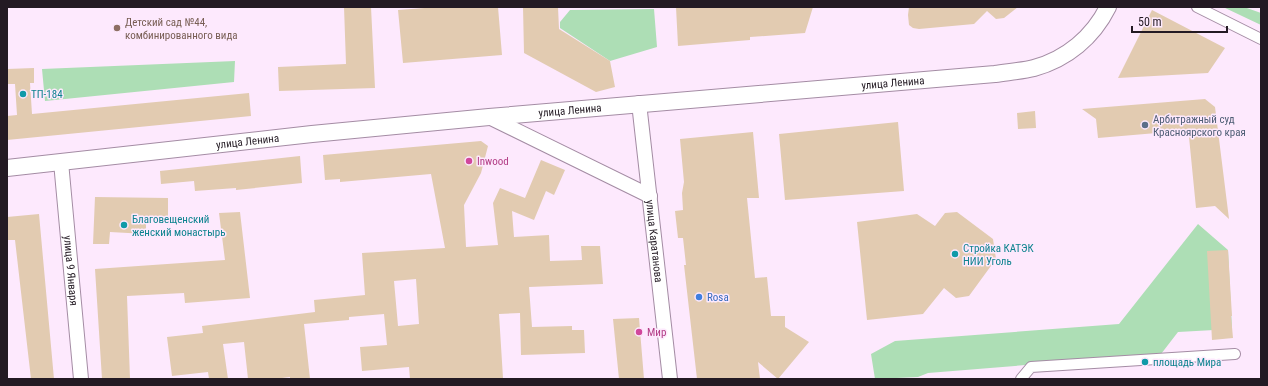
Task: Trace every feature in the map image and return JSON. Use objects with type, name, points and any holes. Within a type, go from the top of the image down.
[{"type":"main road","name":"улица Ленина","points":[[7,168],[312,134],[489,117],[639,103],[735,97],[995,74],[1033,68],[1052,62],[1067,54],[1090,34],[1104,16],[1108,7]]},
{"type":"street","points":[[1197,7],[1259,40]]},
{"type":"street","name":"улица Каратанова","points":[[639,103],[670,379]]},
{"type":"street","points":[[489,117],[650,196]]},
{"type":"street","name":"улица 9 Января","points":[[61,162],[81,379]]},
{"type":"street","points":[[1021,379],[1031,367],[1234,354]]},
{"type":"green space","points":[[1223,7],[1244,7],[1261,13],[1261,25]]},
{"type":"green space","points":[[654,9],[657,47],[610,61],[560,28],[560,22],[570,10]]},
{"type":"green space","points":[[235,61],[234,82],[45,101],[42,69]]},
{"type":"green space","points":[[1198,224],[1228,250],[1232,329],[1178,332],[1161,354],[928,373],[918,377],[875,379],[871,354],[895,341],[1119,324]]},
{"type":"building","points":[[344,7],[371,7],[375,88],[279,91],[278,67],[346,64]]},
{"type":"building","points":[[438,7],[498,7],[502,55],[403,63],[398,10]]},
{"type":"building","points":[[523,7],[558,7],[559,29],[610,61],[615,87],[596,92],[524,53]]},
{"type":"building","points":[[676,7],[813,7],[805,33],[750,37],[750,40],[678,46]]},
{"type":"building","points":[[909,7],[1018,7],[1004,18],[996,19],[987,11],[974,24],[919,29],[913,28],[909,25]]},
{"type":"building","points":[[1152,10],[1225,48],[1208,73],[1118,78]]},
{"type":"building","points":[[34,68],[34,83],[30,83],[32,114],[249,93],[251,116],[7,140],[7,116],[17,115],[15,84],[7,84],[7,69]]},
{"type":"building","points":[[1205,99],[1215,107],[1229,219],[1215,206],[1196,208],[1189,137],[1180,131],[1098,138],[1096,119],[1082,109]]},
{"type":"building","points":[[1035,111],[1036,128],[1018,129],[1017,113]]},
{"type":"building","points":[[898,122],[904,191],[785,200],[779,134]]},
{"type":"building","points":[[753,132],[759,198],[747,198],[755,278],[767,277],[771,316],[785,316],[785,327],[809,342],[778,379],[758,362],[760,379],[697,379],[684,265],[686,265],[683,238],[678,238],[675,211],[683,210],[682,193],[684,182],[680,139]]},
{"type":"building","points":[[481,141],[488,146],[481,173],[464,205],[466,247],[498,245],[493,203],[500,188],[525,198],[541,160],[565,170],[554,195],[546,191],[534,220],[512,211],[514,237],[549,235],[550,261],[582,260],[581,246],[600,246],[603,284],[529,287],[532,327],[572,326],[572,330],[584,330],[585,353],[521,355],[520,313],[499,314],[503,378],[410,379],[409,367],[362,371],[360,347],[387,345],[384,314],[349,317],[349,320],[304,324],[310,379],[290,379],[290,377],[274,379],[248,379],[244,342],[223,344],[228,379],[209,379],[208,372],[172,376],[167,337],[203,333],[202,326],[315,312],[314,300],[365,295],[362,253],[445,248],[431,174],[340,182],[340,179],[325,180],[323,155]],"holes":[[[416,279],[419,324],[398,326],[394,281]]]},
{"type":"building","points":[[300,156],[302,183],[236,190],[236,188],[195,191],[194,181],[161,184],[160,171]]},
{"type":"building","name":"Благовещенский женский монастырь","points":[[95,197],[168,198],[168,220],[146,219],[146,234],[110,232],[109,244],[93,244]]},
{"type":"building","points":[[240,212],[250,298],[185,303],[184,293],[127,296],[130,379],[102,379],[95,269],[225,260],[219,213]]},
{"type":"building","points":[[957,212],[993,239],[996,259],[969,296],[956,298],[944,288],[923,314],[867,320],[857,222],[917,214],[935,226],[945,213]]},
{"type":"building","points":[[39,214],[54,379],[31,379],[15,240],[8,240],[7,234],[7,217]]},
{"type":"building","points":[[1228,250],[1233,338],[1212,340],[1207,251]]},
{"type":"building","points":[[639,318],[644,379],[619,379],[613,319]]},
{"type":"place","name":"Детский сад №44, комбинированного вида","points":[[117,28]]},
{"type":"place","name":"ТП-184","points":[[23,94]]},
{"type":"place","name":"Арбитражный суд Красноярского края","points":[[1145,125]]},
{"type":"place","name":"Inwood","points":[[469,161]]},
{"type":"place","name":"Благовещенский женский монастырь","points":[[124,225]]},
{"type":"place","name":"Стройка КАТЭК НИИ Уголь","points":[[955,254]]},
{"type":"place","name":"Rosa","points":[[699,297]]},
{"type":"place","name":"Мир","points":[[639,332]]},
{"type":"place","name":"площадь Мира","points":[[1145,362]]}]
